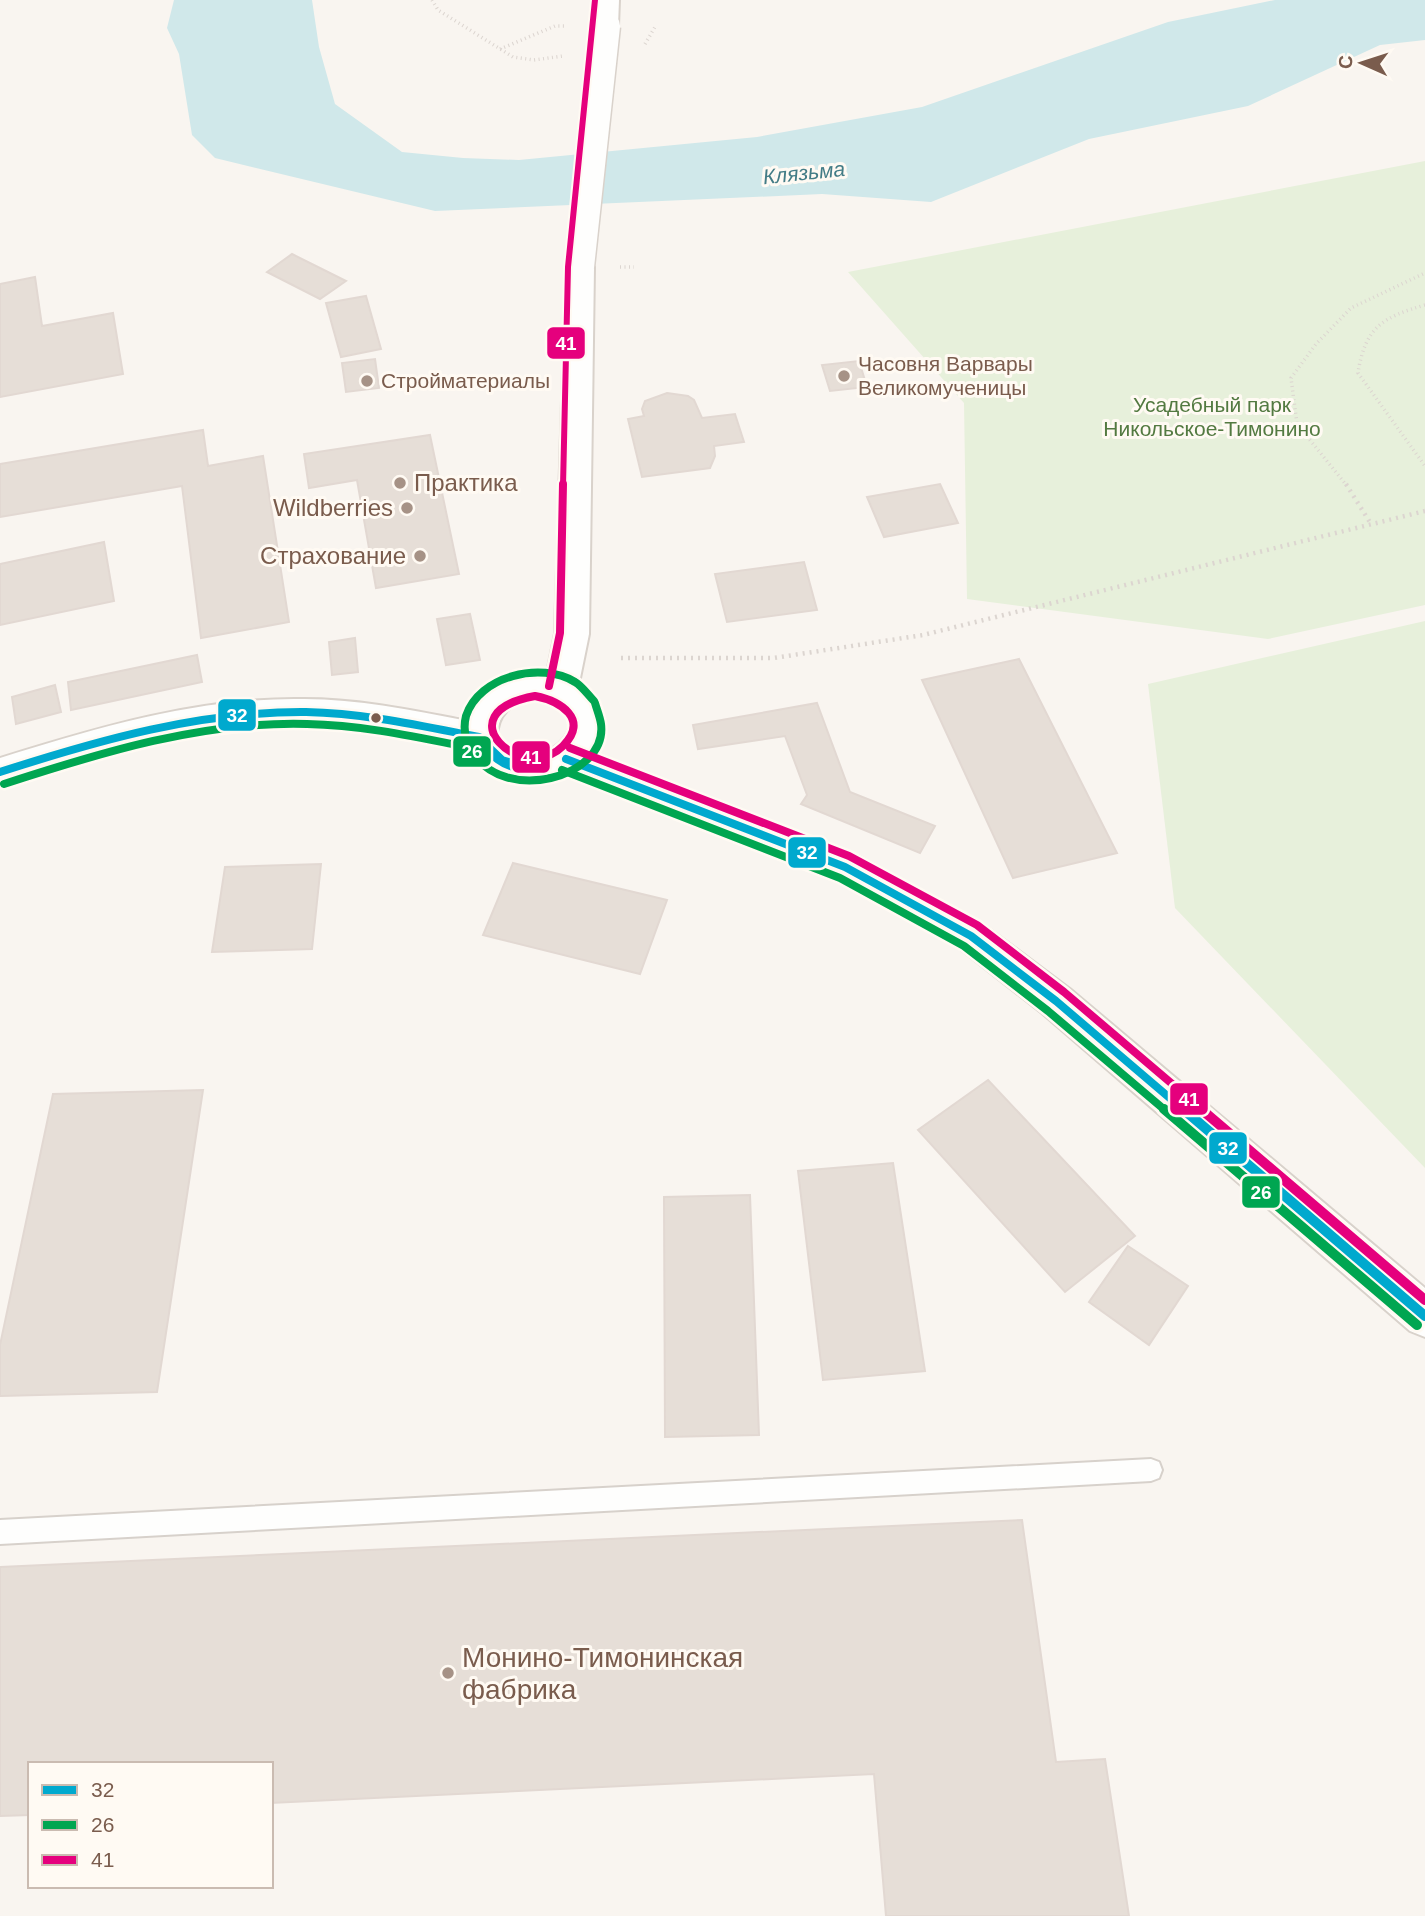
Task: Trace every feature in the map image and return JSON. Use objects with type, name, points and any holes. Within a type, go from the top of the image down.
[{"type":"main road","points":[[561,688],[572,634],[580,267],[606,13]]},
{"type":"main road","points":[[535,684],[561,688],[580,702],[588,721],[583,742],[566,759],[541,768],[513,767],[491,756],[479,737],[480,716],[489,703],[501,693],[517,686],[535,684]]},
{"type":"main road","points":[[0,772],[98,743],[218,719],[273,712],[367,716],[479,737]]},
{"type":"main road","points":[[367,716],[475,761],[559,782],[643,788]]},
{"type":"main road","points":[[566,759],[845,867],[971,936],[1056,1001],[1425,1316]]},
{"type":"lane","points":[[0,1532],[1151,1470]]},
{"type":"path","points":[[432,0],[438,10],[513,57],[534,60],[558,56]]},
{"type":"path","points":[[500,49],[555,26]]},
{"type":"path","points":[[1371,524],[1342,478],[1297,424],[1291,377],[1316,344],[1351,308],[1425,273]]},
{"type":"path","points":[[1425,305],[1374,326],[1360,348],[1357,373],[1425,466]]},
{"type":"path","points":[[621,659],[774,658],[923,635],[1425,511]]},
{"type":"green space","name":"Усадебный парк Никольское-Тимонино","points":[[1425,161],[1425,605],[1268,639],[967,599],[964,403],[848,272]]},
{"type":"green space","points":[[1425,621],[1425,1168],[1175,908],[1148,684]]},
{"type":"water","name":"Клязьма","points":[[174,0],[312,0],[319,47],[335,104],[402,152],[519,160],[757,137],[922,107],[1168,22],[1275,0],[1425,0],[1425,40],[1380,45],[1248,106],[1089,139],[931,202],[822,194],[435,211],[215,158],[192,135],[179,54],[167,28]]},
{"type":"building","points":[[292,254],[346,281],[320,299],[267,272]]},
{"type":"building","points":[[35,277],[42,326],[113,313],[123,374],[0,397],[0,284]]},
{"type":"building","points":[[366,296],[381,349],[341,357],[326,303]]},
{"type":"building","points":[[375,359],[379,388],[346,392],[342,363]]},
{"type":"building","name":"Часовня Варвары Великомученицы","points":[[859,361],[867,387],[830,391],[822,365]]},
{"type":"building","points":[[667,393],[688,396],[694,400],[702,418],[735,414],[744,442],[714,446],[715,456],[710,468],[642,477],[628,419],[644,416],[642,409],[645,401]]},
{"type":"building","points":[[203,430],[208,466],[263,456],[289,622],[201,638],[182,486],[0,517],[0,464]]},
{"type":"building","points":[[430,435],[459,574],[376,588],[357,480],[309,488],[304,454]]},
{"type":"building","points":[[940,484],[958,523],[884,537],[867,497]]},
{"type":"building","points":[[104,542],[114,601],[0,625],[0,564]]},
{"type":"building","points":[[804,562],[817,610],[727,622],[715,574]]},
{"type":"building","points":[[470,614],[480,660],[446,665],[437,619]]},
{"type":"building","points":[[355,638],[358,672],[332,675],[329,642]]},
{"type":"building","points":[[197,655],[202,682],[71,710],[68,682]]},
{"type":"building","points":[[1019,659],[1117,853],[1013,878],[922,680]]},
{"type":"building","points":[[55,685],[61,712],[16,724],[12,697]]},
{"type":"building","points":[[817,703],[850,792],[935,826],[920,853],[801,804],[807,795],[785,736],[698,749],[693,725]]},
{"type":"building","points":[[513,863],[667,900],[640,974],[483,935]]},
{"type":"building","points":[[321,864],[312,949],[212,952],[225,867]]},
{"type":"building","points":[[988,1080],[1135,1236],[1065,1292],[918,1130]]},
{"type":"building","points":[[203,1090],[157,1392],[0,1396],[0,1345],[53,1094]]},
{"type":"building","points":[[893,1163],[925,1371],[823,1380],[798,1171]]},
{"type":"building","points":[[750,1195],[759,1435],[665,1437],[664,1197]]},
{"type":"building","points":[[1128,1246],[1188,1286],[1149,1345],[1089,1302]]},
{"type":"building","points":[[1022,1520],[1056,1762],[1105,1759],[1129,1916],[886,1916],[874,1774],[273,1803],[273,1762],[28,1762],[28,1815],[0,1816],[0,1567]]},
{"type":"transit line","name":"41","points":[[549,686],[560,633],[568,267],[595,0]]},
{"type":"transit line","name":"26","points":[[594,701],[576,682],[554,673],[529,672],[505,679],[484,691],[469,707],[463,726],[469,747],[481,765],[499,777],[521,781],[544,780],[566,773],[585,761],[597,745],[602,725],[595,703]]},
{"type":"transit line","name":"41","points":[[535,696],[553,700],[566,708],[572,718],[573,729],[569,740],[560,749],[548,755],[531,757],[513,753],[500,746],[493,737],[492,726],[495,716],[504,706],[517,699],[535,696]]},
{"type":"transit line","name":"32","points":[[0,772],[151,729],[228,716],[267,713],[349,715],[479,737]]},
{"type":"transit line","name":"26","points":[[4,784],[153,741],[191,733],[268,724],[350,727],[477,749]]},
{"type":"transit line","name":"32","points":[[479,738],[502,760],[532,769]]},
{"type":"transit line","name":"32","points":[[479,738],[488,752],[500,763],[515,768],[532,769]]},
{"type":"transit line","name":"41","points":[[570,748],[849,856],[977,925],[1064,992],[1425,1300]]},
{"type":"transit line","name":"32","points":[[566,759],[845,867],[971,936],[1056,1001],[1425,1316]]},
{"type":"transit line","name":"26","points":[[562,770],[840,878],[964,946],[1048,1011],[1417,1325]]},
{"type":"place","name":"Часовня Варвары Великомученицы","points":[[844,376]]},
{"type":"place","name":"Стройматериалы","points":[[367,381]]},
{"type":"place","name":"Практика","points":[[400,483]]},
{"type":"place","name":"Wildberries","points":[[407,508]]},
{"type":"place","name":"Страхование","points":[[420,556]]},
{"type":"place","name":"Монино-Тимонинская фабрика","points":[[448,1673]]}]
